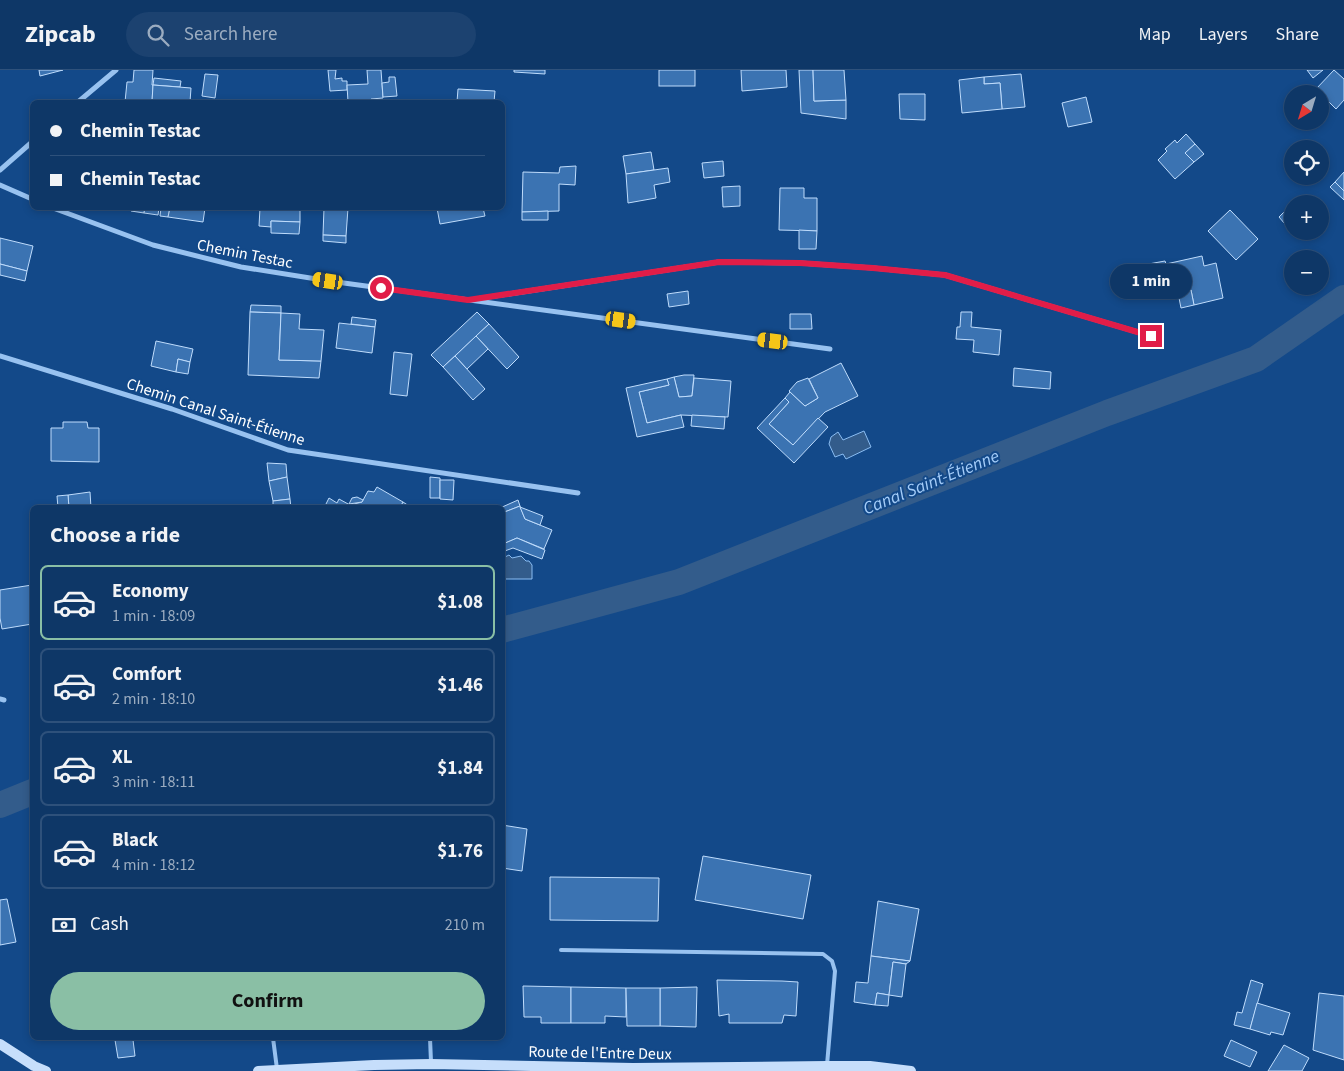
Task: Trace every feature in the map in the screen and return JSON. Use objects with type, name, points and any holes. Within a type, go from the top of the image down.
[{"type":"main road","points":[[0,1044],[34,1066],[46,1071]]},
{"type":"main road","name":"Route de l'Entre Deux","points":[[258,1071],[431,1064],[633,1068],[870,1066],[911,1071]]},
{"type":"street","points":[[80,100],[116,70]]},
{"type":"street","points":[[0,170],[30,144]]},
{"type":"street","points":[[0,185],[30,198]]},
{"type":"street","name":"Chemin Testac","points":[[59,210],[153,245],[241,267],[328,281],[830,349]]},
{"type":"street","name":"Chemin Testac","points":[[468,300],[719,262],[800,263],[945,275],[1151,336]]},
{"type":"street","name":"Chemin Canal Saint-Étienne","points":[[0,356],[172,410],[288,450],[578,493]]},
{"type":"lane","points":[[561,950],[822,954],[832,962],[835,971],[827,1066]]},
{"type":"lane","points":[[273,1040],[277,1069]]},
{"type":"lane","points":[[430,1040],[431,1064]]},
{"type":"water","points":[[864,431],[871,447],[846,459],[843,454],[835,457],[829,444],[831,437],[838,432],[843,440]]},
{"type":"water","points":[[509,555],[512,558],[521,556],[526,561],[529,561],[532,565],[532,579],[505,579],[505,557]]},
{"type":"building","points":[[39,70],[63,70],[40,76]]},
{"type":"building","points":[[134,70],[153,70],[152,100],[125,100],[127,82],[133,82]]},
{"type":"building","points":[[328,70],[336,70],[335,79],[342,78],[342,81],[347,81],[347,90],[330,91]]},
{"type":"building","points":[[367,70],[381,70],[383,98],[348,100],[347,85],[368,84]]},
{"type":"building","points":[[514,70],[545,70],[545,74],[514,72]]},
{"type":"building","points":[[659,70],[695,70],[695,86],[659,86]]},
{"type":"building","points":[[741,70],[786,70],[787,87],[742,91]]},
{"type":"building","points":[[799,70],[813,70],[814,101],[846,100],[846,119],[801,113]]},
{"type":"building","points":[[813,70],[844,70],[846,100],[814,101]]},
{"type":"building","points":[[1307,70],[1323,70],[1313,78]]},
{"type":"building","points":[[1334,70],[1344,79],[1344,100],[1336,109],[1329,102],[1329,85],[1320,85]]},
{"type":"building","points":[[205,74],[218,75],[215,98],[202,96]]},
{"type":"building","points":[[1021,74],[1025,107],[1002,109],[1000,83],[984,84],[984,77]]},
{"type":"building","points":[[389,77],[395,77],[397,96],[383,97],[382,83],[389,82]]},
{"type":"building","points":[[984,77],[984,84],[1000,83],[1002,109],[962,113],[959,80]]},
{"type":"building","points":[[154,78],[181,81],[180,87],[153,85]]},
{"type":"building","points":[[153,85],[191,88],[190,100],[152,100]]},
{"type":"building","points":[[458,89],[495,91],[494,100],[457,100]]},
{"type":"building","points":[[899,94],[925,94],[925,120],[900,119]]},
{"type":"building","points":[[1086,97],[1092,122],[1068,127],[1062,103]]},
{"type":"building","points":[[1186,134],[1195,144],[1185,153],[1194,162],[1175,179],[1158,160],[1167,151],[1165,149],[1175,140],[1177,143]]},
{"type":"building","points":[[1195,144],[1204,154],[1194,162],[1185,153]]},
{"type":"building","points":[[651,152],[654,170],[626,174],[623,156]]},
{"type":"building","points":[[723,161],[724,176],[704,178],[702,163]]},
{"type":"building","points":[[576,166],[575,185],[559,184],[559,211],[522,212],[523,172],[559,173],[560,167]]},
{"type":"building","points":[[668,168],[670,182],[654,185],[656,198],[628,203],[626,174]]},
{"type":"building","points":[[1344,172],[1344,191],[1335,182]]},
{"type":"building","points":[[1335,182],[1344,191],[1344,200],[1330,187]]},
{"type":"building","points":[[740,186],[740,206],[723,207],[722,187]]},
{"type":"building","points":[[780,188],[804,188],[804,198],[817,198],[817,231],[779,230]]},
{"type":"building","points":[[131,210],[145,210],[144,213]]},
{"type":"building","points":[[145,210],[159,210],[158,215],[144,213]]},
{"type":"building","points":[[161,210],[170,210],[168,217],[160,216]]},
{"type":"building","points":[[170,210],[205,210],[203,222],[168,217]]},
{"type":"building","points":[[260,210],[300,210],[300,222],[271,221],[271,227],[259,226]]},
{"type":"building","points":[[324,210],[348,210],[346,236],[323,235]]},
{"type":"building","points":[[437,210],[484,210],[485,216],[440,224]]},
{"type":"building","points":[[1230,210],[1258,239],[1236,260],[1208,231]]},
{"type":"building","points":[[548,211],[548,220],[522,220],[522,212]]},
{"type":"building","points":[[1284,212],[1284,223],[1279,217]]},
{"type":"building","points":[[271,221],[300,222],[299,234],[271,233]]},
{"type":"building","points":[[799,230],[817,231],[816,249],[799,249]]},
{"type":"building","points":[[323,235],[346,236],[346,243],[323,241]]},
{"type":"building","points":[[0,238],[33,246],[27,271],[0,264]]},
{"type":"building","points":[[1202,256],[1204,266],[1216,263],[1223,298],[1194,305],[1191,290],[1172,294],[1168,275],[1146,280],[1143,265],[1165,261],[1166,264]]},
{"type":"building","points":[[0,264],[27,271],[25,281],[0,275]]},
{"type":"building","points":[[1191,290],[1194,305],[1181,308],[1178,293]]},
{"type":"building","points":[[688,291],[689,304],[669,307],[667,294]]},
{"type":"building","points":[[251,305],[281,306],[281,313],[250,312]]},
{"type":"building","points":[[250,312],[281,313],[279,360],[321,361],[319,378],[248,375]]},
{"type":"building","points":[[477,312],[489,324],[443,367],[431,355]]},
{"type":"building","points":[[961,312],[972,312],[971,327],[1001,330],[999,355],[973,352],[974,340],[956,339],[957,327],[960,327]]},
{"type":"building","points":[[281,313],[300,314],[299,329],[324,330],[321,361],[279,360]]},
{"type":"building","points":[[790,314],[811,314],[812,329],[790,329]]},
{"type":"building","points":[[352,317],[376,320],[375,327],[351,324]]},
{"type":"building","points":[[339,323],[375,327],[372,353],[336,348]]},
{"type":"building","points":[[489,324],[519,357],[507,369],[476,336]]},
{"type":"building","points":[[476,336],[488,349],[467,369],[455,356]]},
{"type":"building","points":[[156,341],[193,349],[190,362],[178,359],[176,372],[151,366]]},
{"type":"building","points":[[394,352],[412,354],[407,396],[390,394]]},
{"type":"building","points":[[455,356],[485,389],[473,400],[443,367]]},
{"type":"building","points":[[178,359],[190,362],[188,374],[176,372]]},
{"type":"building","points":[[841,363],[858,396],[825,412],[793,445],[769,424],[789,402],[785,398],[790,392],[805,406],[818,398],[809,379]]},
{"type":"building","points":[[1014,368],[1051,372],[1050,389],[1013,386]]},
{"type":"building","points":[[694,375],[692,396],[679,397],[674,377]]},
{"type":"building","points":[[674,377],[679,397],[692,396],[694,378],[731,381],[728,417],[681,415],[647,423],[639,392],[669,385],[667,379]]},
{"type":"building","points":[[808,378],[818,398],[805,406],[789,391],[797,382]]},
{"type":"building","points":[[667,379],[669,385],[639,392],[647,423],[681,415],[684,427],[637,437],[626,388]]},
{"type":"building","points":[[785,398],[789,402],[769,424],[793,445],[818,418],[828,427],[794,463],[757,428]]},
{"type":"building","points":[[692,415],[725,417],[724,429],[691,426]]},
{"type":"building","points":[[63,422],[87,422],[88,428],[99,428],[99,462],[51,461],[51,428],[63,428]]},
{"type":"building","points":[[267,463],[286,464],[287,477],[269,481]]},
{"type":"building","points":[[287,477],[290,499],[273,501],[269,481]]},
{"type":"building","points":[[430,477],[440,478],[440,498],[430,498]]},
{"type":"building","points":[[440,480],[454,480],[453,500],[440,499]]},
{"type":"building","points":[[377,487],[403,502],[402,505],[350,505],[362,502],[368,491],[374,492]]},
{"type":"building","points":[[90,492],[91,505],[69,505],[68,495]]},
{"type":"building","points":[[68,495],[69,505],[58,505],[57,496]]},
{"type":"building","points":[[357,497],[363,500],[362,502],[349,504],[352,498]]},
{"type":"building","points":[[329,498],[337,503],[339,499],[350,505],[326,505]]},
{"type":"building","points":[[290,499],[291,505],[273,505],[273,501]]},
{"type":"building","points":[[518,500],[520,506],[505,512],[505,506]]},
{"type":"building","points":[[520,506],[525,519],[552,530],[544,549],[517,538],[505,543],[505,512]]},
{"type":"building","points":[[520,507],[543,516],[540,525],[525,519]]},
{"type":"building","points":[[517,538],[545,550],[542,559],[513,548],[505,551],[505,543]]},
{"type":"building","points":[[30,585],[30,624],[2,629],[0,590]]},
{"type":"building","points":[[505,825],[527,829],[522,871],[505,868]]},
{"type":"building","points":[[703,856],[811,875],[803,919],[695,900]]},
{"type":"building","points":[[550,877],[659,878],[658,921],[550,920]]},
{"type":"building","points":[[7,899],[16,942],[0,945],[0,900]]},
{"type":"building","points":[[878,901],[919,909],[910,961],[871,956]]},
{"type":"building","points":[[871,956],[910,961],[906,964],[893,962],[889,995],[877,993],[875,1005],[854,1002],[856,982],[868,983]]},
{"type":"building","points":[[893,962],[906,964],[902,997],[889,995]]},
{"type":"building","points":[[717,980],[798,982],[796,1016],[784,1015],[782,1023],[729,1023],[729,1014],[719,1016]]},
{"type":"building","points":[[1251,980],[1263,984],[1250,1029],[1234,1025],[1237,1012],[1242,1013]]},
{"type":"building","points":[[523,986],[571,987],[571,1023],[541,1023],[541,1017],[524,1017]]},
{"type":"building","points":[[571,987],[626,988],[626,1017],[605,1016],[605,1023],[571,1023]]},
{"type":"building","points":[[697,987],[696,1027],[660,1026],[660,988]]},
{"type":"building","points":[[626,988],[660,988],[660,1026],[627,1026]]},
{"type":"building","points":[[877,993],[889,995],[888,1006],[875,1005]]},
{"type":"building","points":[[1319,993],[1344,996],[1344,1060],[1313,1050]]},
{"type":"building","points":[[1257,1003],[1290,1013],[1283,1035],[1271,1032],[1270,1035],[1250,1029]]},
{"type":"building","points":[[115,1040],[133,1040],[135,1056],[118,1058]]},
{"type":"building","points":[[1231,1040],[1257,1052],[1250,1067],[1224,1056]]},
{"type":"building","points":[[1284,1045],[1309,1058],[1302,1071],[1268,1071]]},
{"type":"waterway","name":"Canal Saint-Étienne","points":[[505,629],[679,582],[1107,413],[1256,359],[1344,298]]},
{"type":"waterway","name":"Canal Saint-Étienne","points":[[0,805],[30,793]]},
{"type":"route","points":[[381,288],[468,300],[719,262],[800,263],[945,275],[1151,336]]}]
